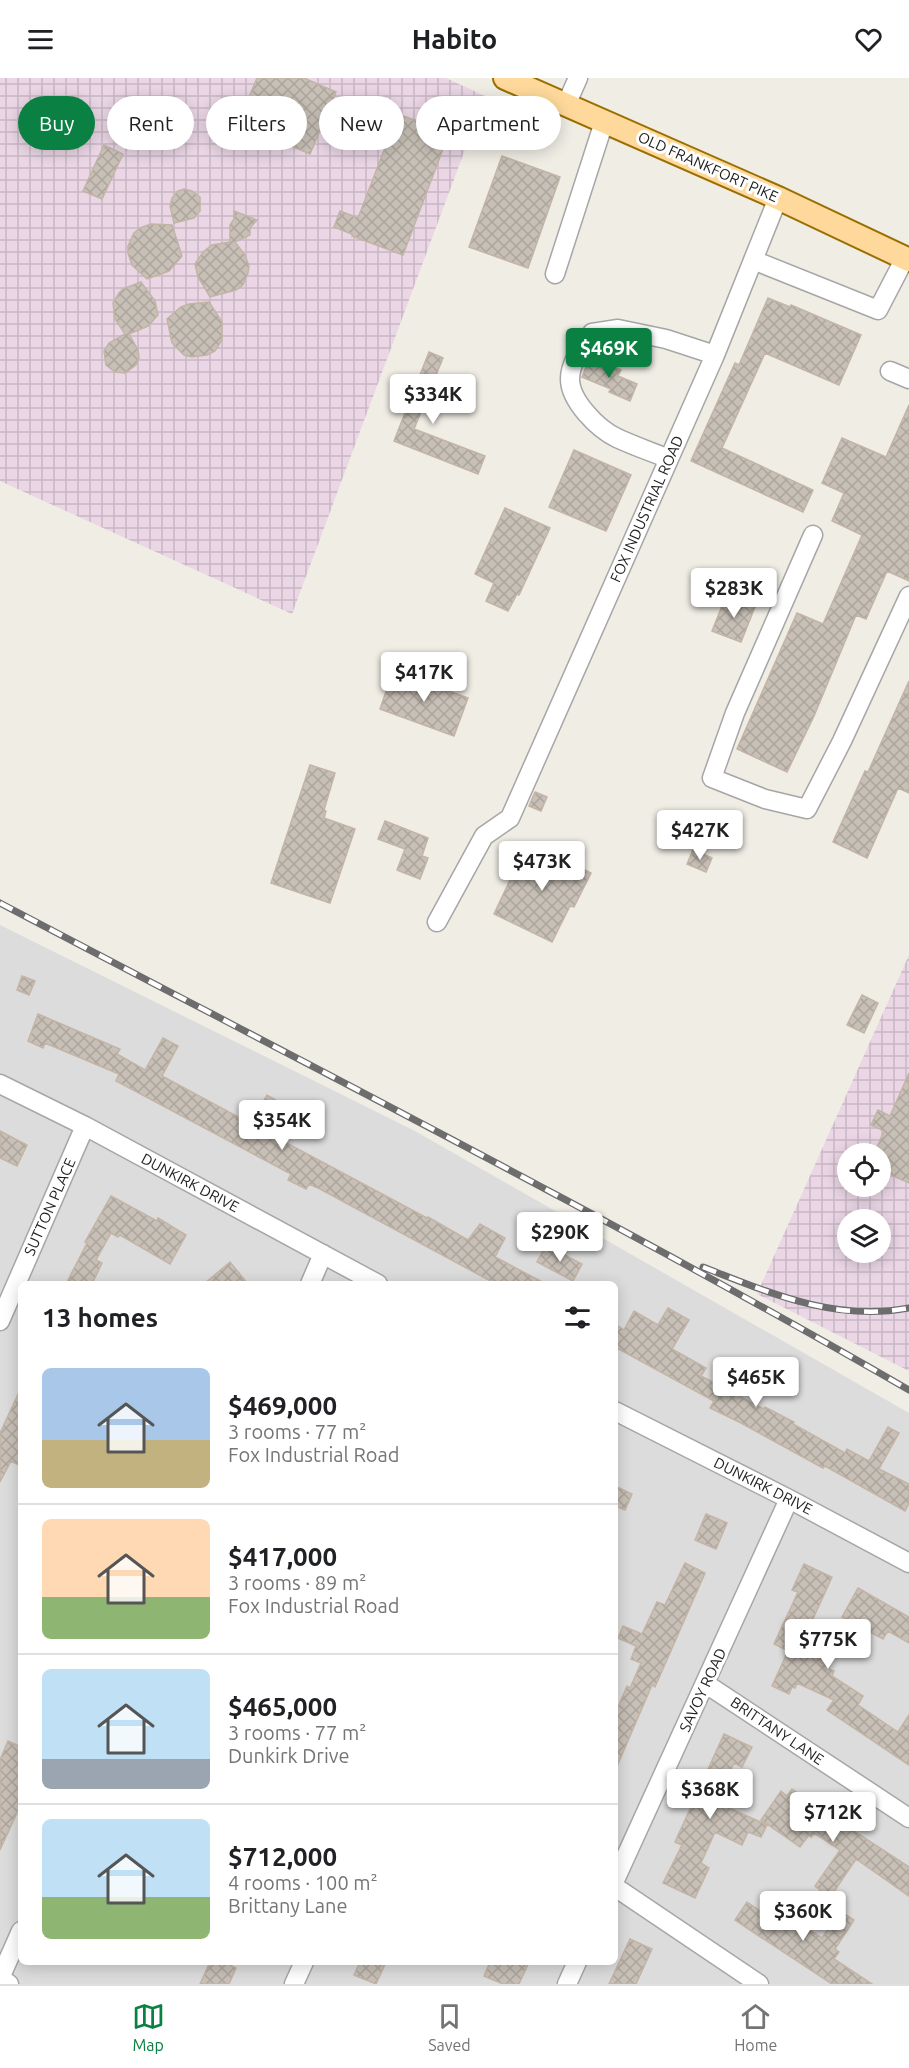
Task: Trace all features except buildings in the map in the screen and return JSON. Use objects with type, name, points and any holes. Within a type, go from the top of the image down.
[{"type":"main road","name":"OLD FRANKFORT PIKE","points":[[505,78],[778,198],[907,259]]},
{"type":"street","points":[[566,105],[578,78]]},
{"type":"street","points":[[555,274],[604,122]]},
{"type":"street","name":"FOX INDUSTRIAL ROAD","points":[[436,922],[484,836],[510,818],[715,355],[778,198]]},
{"type":"street","points":[[753,261],[878,310],[907,259]]},
{"type":"street","points":[[669,459],[615,437],[586,412],[575,399],[570,378],[578,353],[592,333],[618,329],[666,339],[715,355]]},
{"type":"street","points":[[890,371],[909,379]]},
{"type":"street","points":[[813,535],[735,713],[712,778],[765,799],[807,809],[842,741],[909,596]]},
{"type":"street","name":"DUNKIRK DRIVE","points":[[0,1083],[85,1126],[372,1281]]},
{"type":"street","name":"SUTTON PLACE","points":[[0,1321],[85,1126]]},
{"type":"street","points":[[311,1281],[323,1254]]},
{"type":"street","name":"DUNKIRK DRIVE","points":[[618,1413],[909,1563]]},
{"type":"street","name":"SAVOY ROAD","points":[[618,1874],[789,1499]]},
{"type":"street","name":"BRITTANY LANE","points":[[706,1684],[909,1818]]},
{"type":"street","points":[[618,1889],[759,1984]]},
{"type":"street","points":[[9,1984],[0,1978],[18,1938]]},
{"type":"street","points":[[294,1984],[303,1965]]},
{"type":"street","points":[[567,1984],[576,1965]]},
{"type":"shaded area","points":[[0,78],[446,78],[485,96],[416,96],[416,150],[465,150],[292,614],[0,481]]},
{"type":"shaded area","points":[[0,925],[415,1131],[909,1413],[909,1984],[0,1984]]},
{"type":"shaded area","points":[[909,955],[909,1371],[757,1294]]},
{"type":"railway","points":[[0,903],[571,1203],[909,1390]]},
{"type":"railway","points":[[703,1267],[778,1295],[829,1308],[855,1311],[909,1308]]}]
